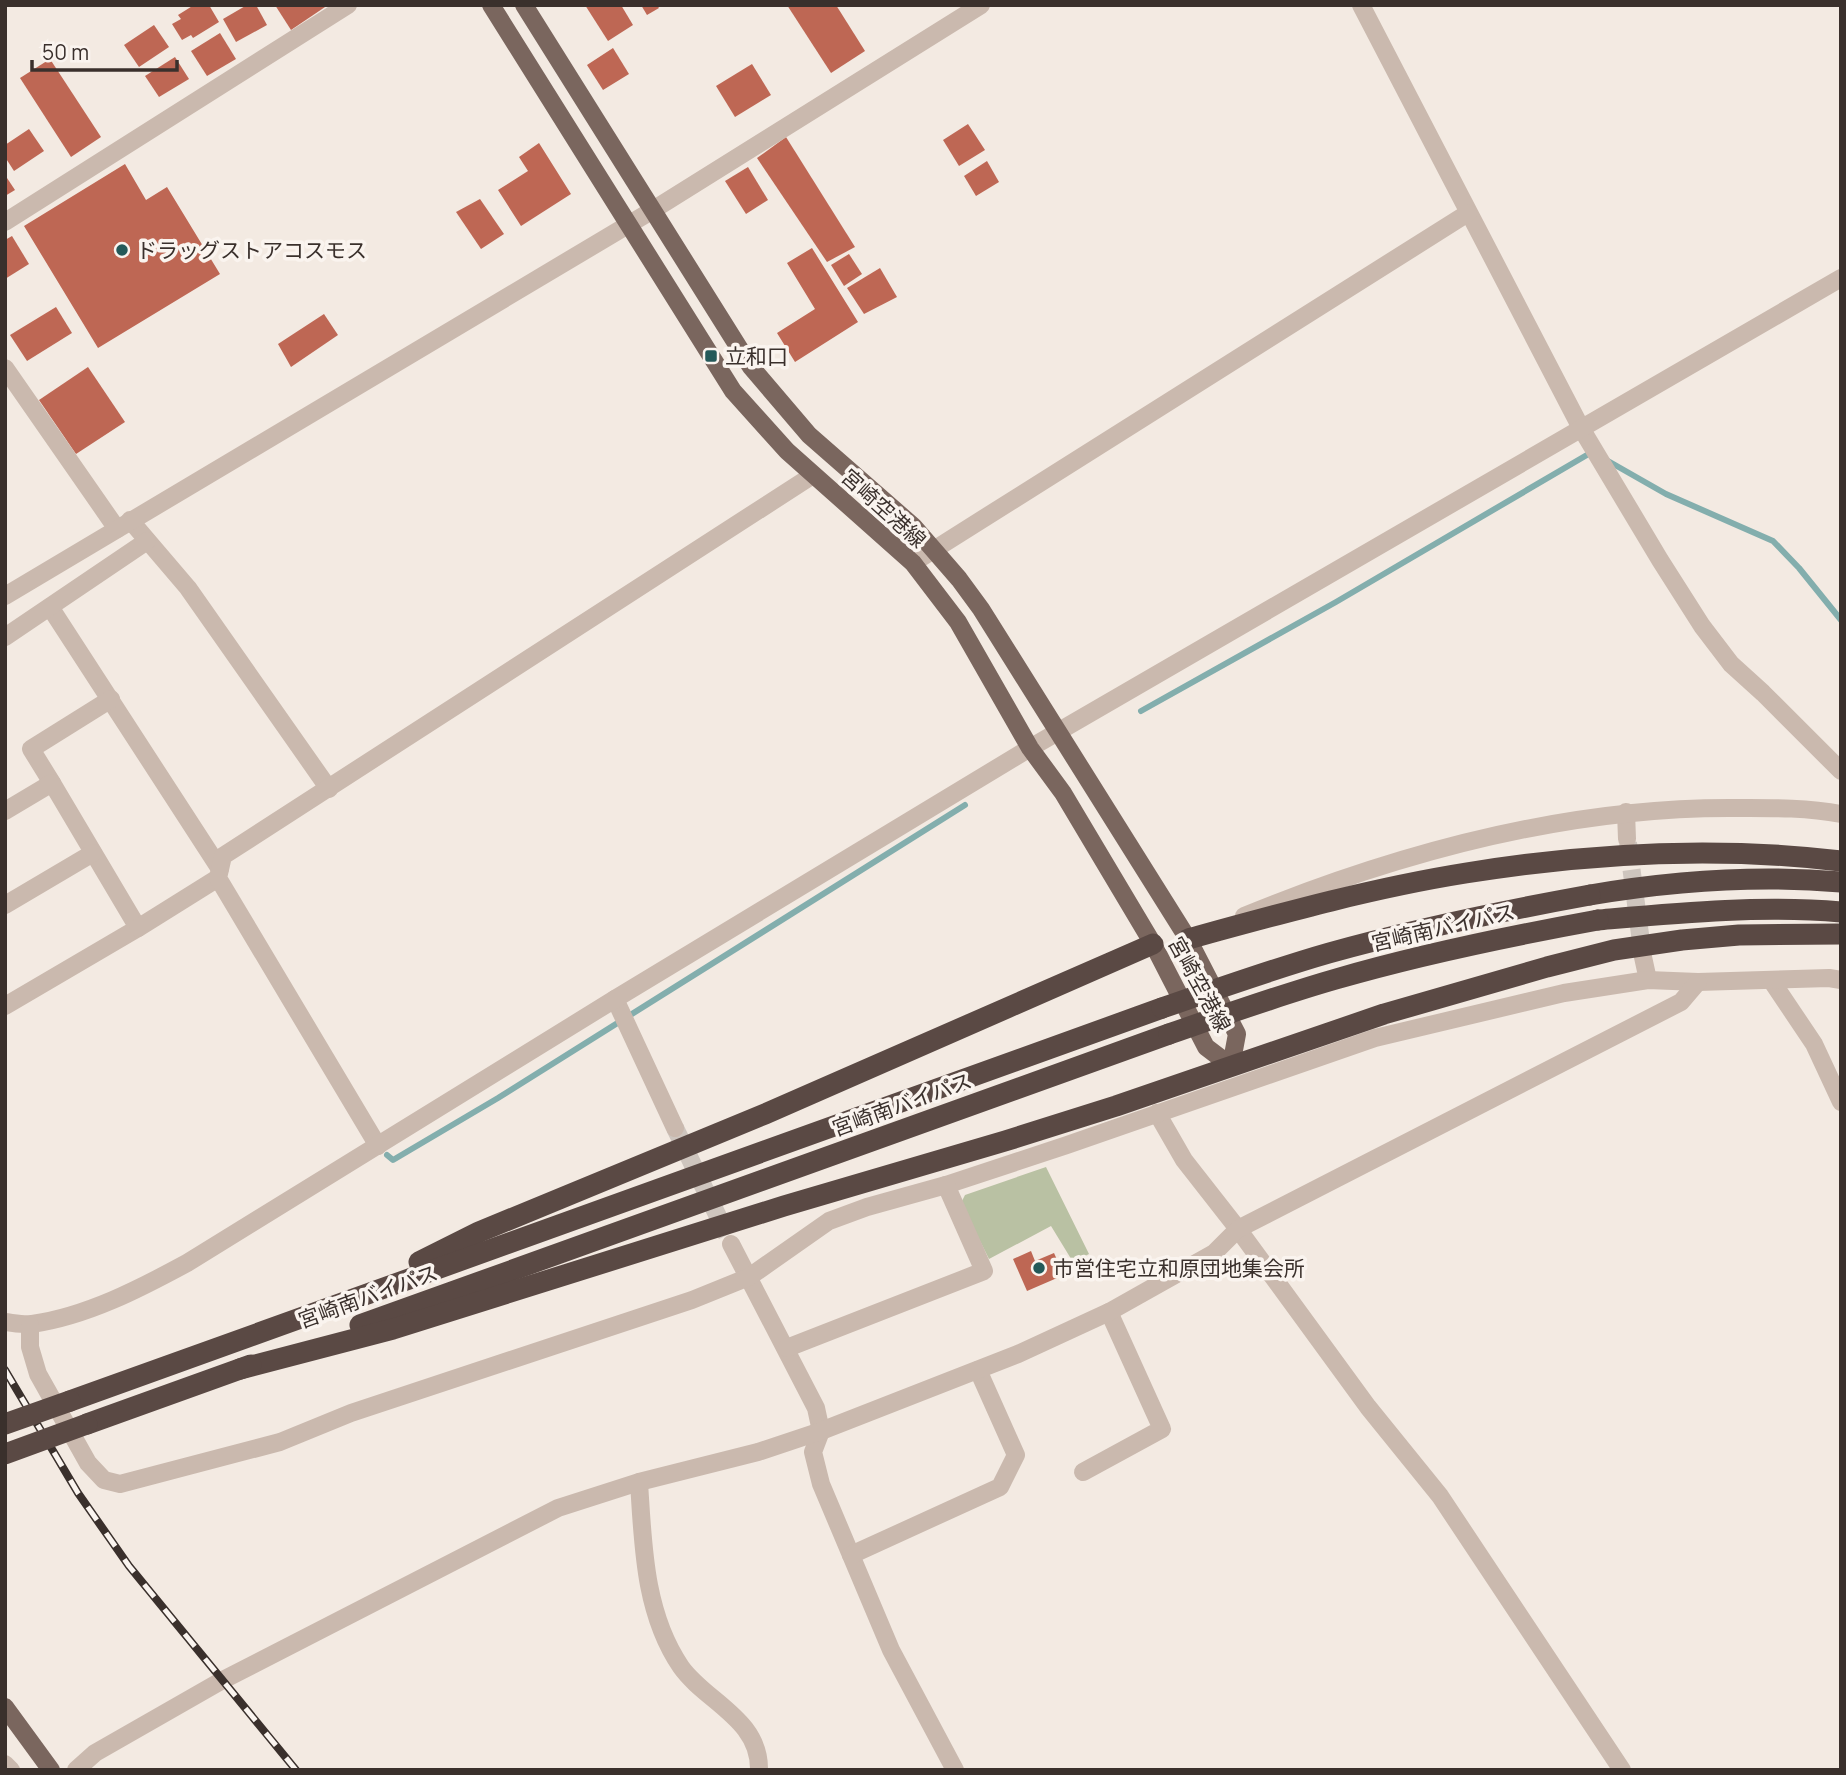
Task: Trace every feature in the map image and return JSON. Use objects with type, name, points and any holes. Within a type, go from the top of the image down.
[{"type":"highway","points":[[1188,939],[1303,908],[1479,871],[1598,857],[1672,854],[1791,855],[1841,861]]},
{"type":"highway","name":"宮崎南バイパス","points":[[5,1424],[1162,1008],[1327,954],[1413,931],[1642,886],[1761,880],[1811,879],[1841,882]]},
{"type":"highway","name":"宮崎南バイパス","points":[[5,1454],[1169,1034],[1335,979],[1507,936],[1598,920],[1699,911],[1811,909],[1841,912]]},
{"type":"highway","points":[[240,1369],[393,1329],[771,1210],[1017,1138],[1384,1014],[1546,967],[1614,950],[1739,935],[1841,934]]},
{"type":"highway","points":[[323,1309],[479,1232],[778,1108],[1153,944]]},
{"type":"main road","name":"宮崎空港線","points":[[491,5],[733,391],[787,452],[913,563],[940,596],[979,655],[1030,748],[1063,793],[1153,944],[1206,1047],[1231,1066],[1237,1034],[1188,939],[981,609],[913,526],[809,435],[751,367],[524,5]]},
{"type":"main road","points":[[1129,904],[1157,890]]},
{"type":"main road","points":[[5,1707],[51,1770]]},
{"type":"street","points":[[5,222],[348,5]]},
{"type":"street","points":[[5,596],[653,211],[981,5]]},
{"type":"street","points":[[1361,5],[1581,428],[1702,626],[1731,664],[1841,771]]},
{"type":"street","points":[[913,563],[1468,212]]},
{"type":"street","points":[[5,1322],[30,1325],[84,1311],[131,1293],[187,1263],[615,999],[1030,748],[1841,278]]},
{"type":"street","points":[[5,368],[124,525],[147,541],[188,588],[329,789]]},
{"type":"street","points":[[5,1006],[138,928],[219,874],[223,856],[813,475]]},
{"type":"street","points":[[5,638],[147,541]]},
{"type":"street","points":[[50,607],[111,699],[219,874],[378,1146]]},
{"type":"street","points":[[111,699],[31,749],[138,928]]},
{"type":"street","points":[[5,811],[52,783]]},
{"type":"street","points":[[1188,939],[1320,884],[1463,842],[1626,812],[1685,808],[1775,808],[1841,814]]},
{"type":"street","points":[[1626,812],[1627,839]]},
{"type":"street","points":[[5,905],[93,853]]},
{"type":"street","points":[[1643,957],[1648,980]]},
{"type":"street","points":[[30,1325],[30,1347],[37,1374],[88,1463],[104,1480],[120,1484],[280,1442],[351,1413],[601,1332],[749,1277],[829,1221],[1067,1145],[1375,1038],[1564,993],[1648,980],[1841,980]]},
{"type":"street","points":[[1771,980],[1814,1044],[1841,1102]]},
{"type":"street","points":[[76,1770],[95,1753],[221,1681],[558,1508],[639,1482],[758,1452],[821,1431],[1018,1354],[1109,1312],[1214,1253],[1238,1229],[1681,1002],[1698,982]]},
{"type":"street","points":[[615,999],[676,1128]]},
{"type":"street","points":[[1157,1113],[1184,1160],[1368,1407],[1440,1496],[1622,1770]]},
{"type":"street","points":[[787,1348],[985,1271],[946,1185]]},
{"type":"street","points":[[731,1244],[817,1408],[821,1431],[813,1451],[821,1484],[891,1650],[955,1770]]},
{"type":"street","points":[[1083,1472],[1162,1429],[1109,1312]]},
{"type":"street","points":[[851,1555],[1000,1487],[1016,1455],[978,1370]]},
{"type":"street","points":[[639,1482],[643,1551],[650,1592],[665,1635],[682,1667],[750,1734],[759,1770]]},
{"type":"street","points":[[5,1764],[11,1770]]},
{"type":"green space","points":[[1046,1167],[1089,1254],[1073,1262],[1051,1226],[989,1259],[961,1203],[965,1195]]},
{"type":"building","points":[[194,5],[209,5],[219,22],[193,38],[191,35],[182,40],[172,24],[181,19],[178,15]]},
{"type":"building","points":[[247,5],[256,5],[267,25],[236,42],[223,19]]},
{"type":"building","points":[[275,5],[328,5],[291,30]]},
{"type":"building","points":[[585,5],[621,5],[633,25],[608,41]]},
{"type":"building","points":[[641,5],[657,5],[659,8],[647,15]]},
{"type":"building","points":[[787,5],[836,5],[865,51],[831,73]]},
{"type":"building","points":[[154,25],[169,47],[139,67],[124,45]]},
{"type":"building","points":[[220,33],[236,59],[207,76],[191,51]]},
{"type":"building","points":[[613,48],[629,74],[603,90],[587,65]]},
{"type":"building","points":[[175,57],[189,79],[159,97],[145,76]]},
{"type":"building","points":[[50,59],[101,137],[71,157],[20,78]]},
{"type":"building","points":[[752,64],[771,95],[735,117],[716,86]]},
{"type":"building","points":[[968,124],[985,150],[959,166],[943,140]]},
{"type":"building","points":[[29,129],[44,151],[14,171],[5,157],[5,145]]},
{"type":"building","points":[[786,137],[855,247],[827,262],[757,158]]},
{"type":"building","points":[[539,143],[571,194],[521,226],[498,190],[528,171],[519,157]]},
{"type":"building","points":[[987,161],[999,182],[976,196],[964,176]]},
{"type":"building","name":"ドラッグストアコスモス","points":[[125,164],[146,200],[167,187],[220,274],[98,348],[24,226]]},
{"type":"building","points":[[748,167],[768,200],[746,214],[725,181]]},
{"type":"building","points":[[5,175],[15,190],[5,196]]},
{"type":"building","points":[[480,199],[504,234],[481,249],[456,212]]},
{"type":"building","points":[[12,236],[29,264],[5,279],[5,240]]},
{"type":"building","points":[[812,248],[858,322],[795,362],[777,333],[815,309],[787,263]]},
{"type":"building","points":[[849,254],[862,274],[844,286],[831,265]]},
{"type":"building","points":[[880,268],[897,297],[864,314],[847,288]]},
{"type":"building","points":[[56,307],[72,333],[27,361],[10,335]]},
{"type":"building","points":[[324,314],[338,335],[291,367],[278,344]]},
{"type":"building","points":[[88,367],[125,422],[76,454],[39,400]]},
{"type":"building","name":"市営住宅立和原団地集会所","points":[[1031,1251],[1035,1261],[1054,1253],[1064,1275],[1027,1291],[1013,1259]]},
{"type":"waterway","points":[[1141,711],[1336,602],[1592,452]]},
{"type":"waterway","points":[[1608,461],[1666,494],[1773,541],[1841,620]]},
{"type":"waterway","points":[[387,1155],[393,1160],[498,1098],[965,805]]},
{"type":"tunnel","points":[[1628,843],[1643,957]]},
{"type":"tunnel","points":[[675,1128],[727,1235]]},
{"type":"railway","points":[[5,1370],[78,1493],[129,1566],[296,1770]]},
{"type":"place","name":"ドラッグストアコスモス","points":[[122,250]]},
{"type":"place","name":"立和口","points":[[711,356]]},
{"type":"place","name":"市営住宅立和原団地集会所","points":[[1039,1268]]}]
